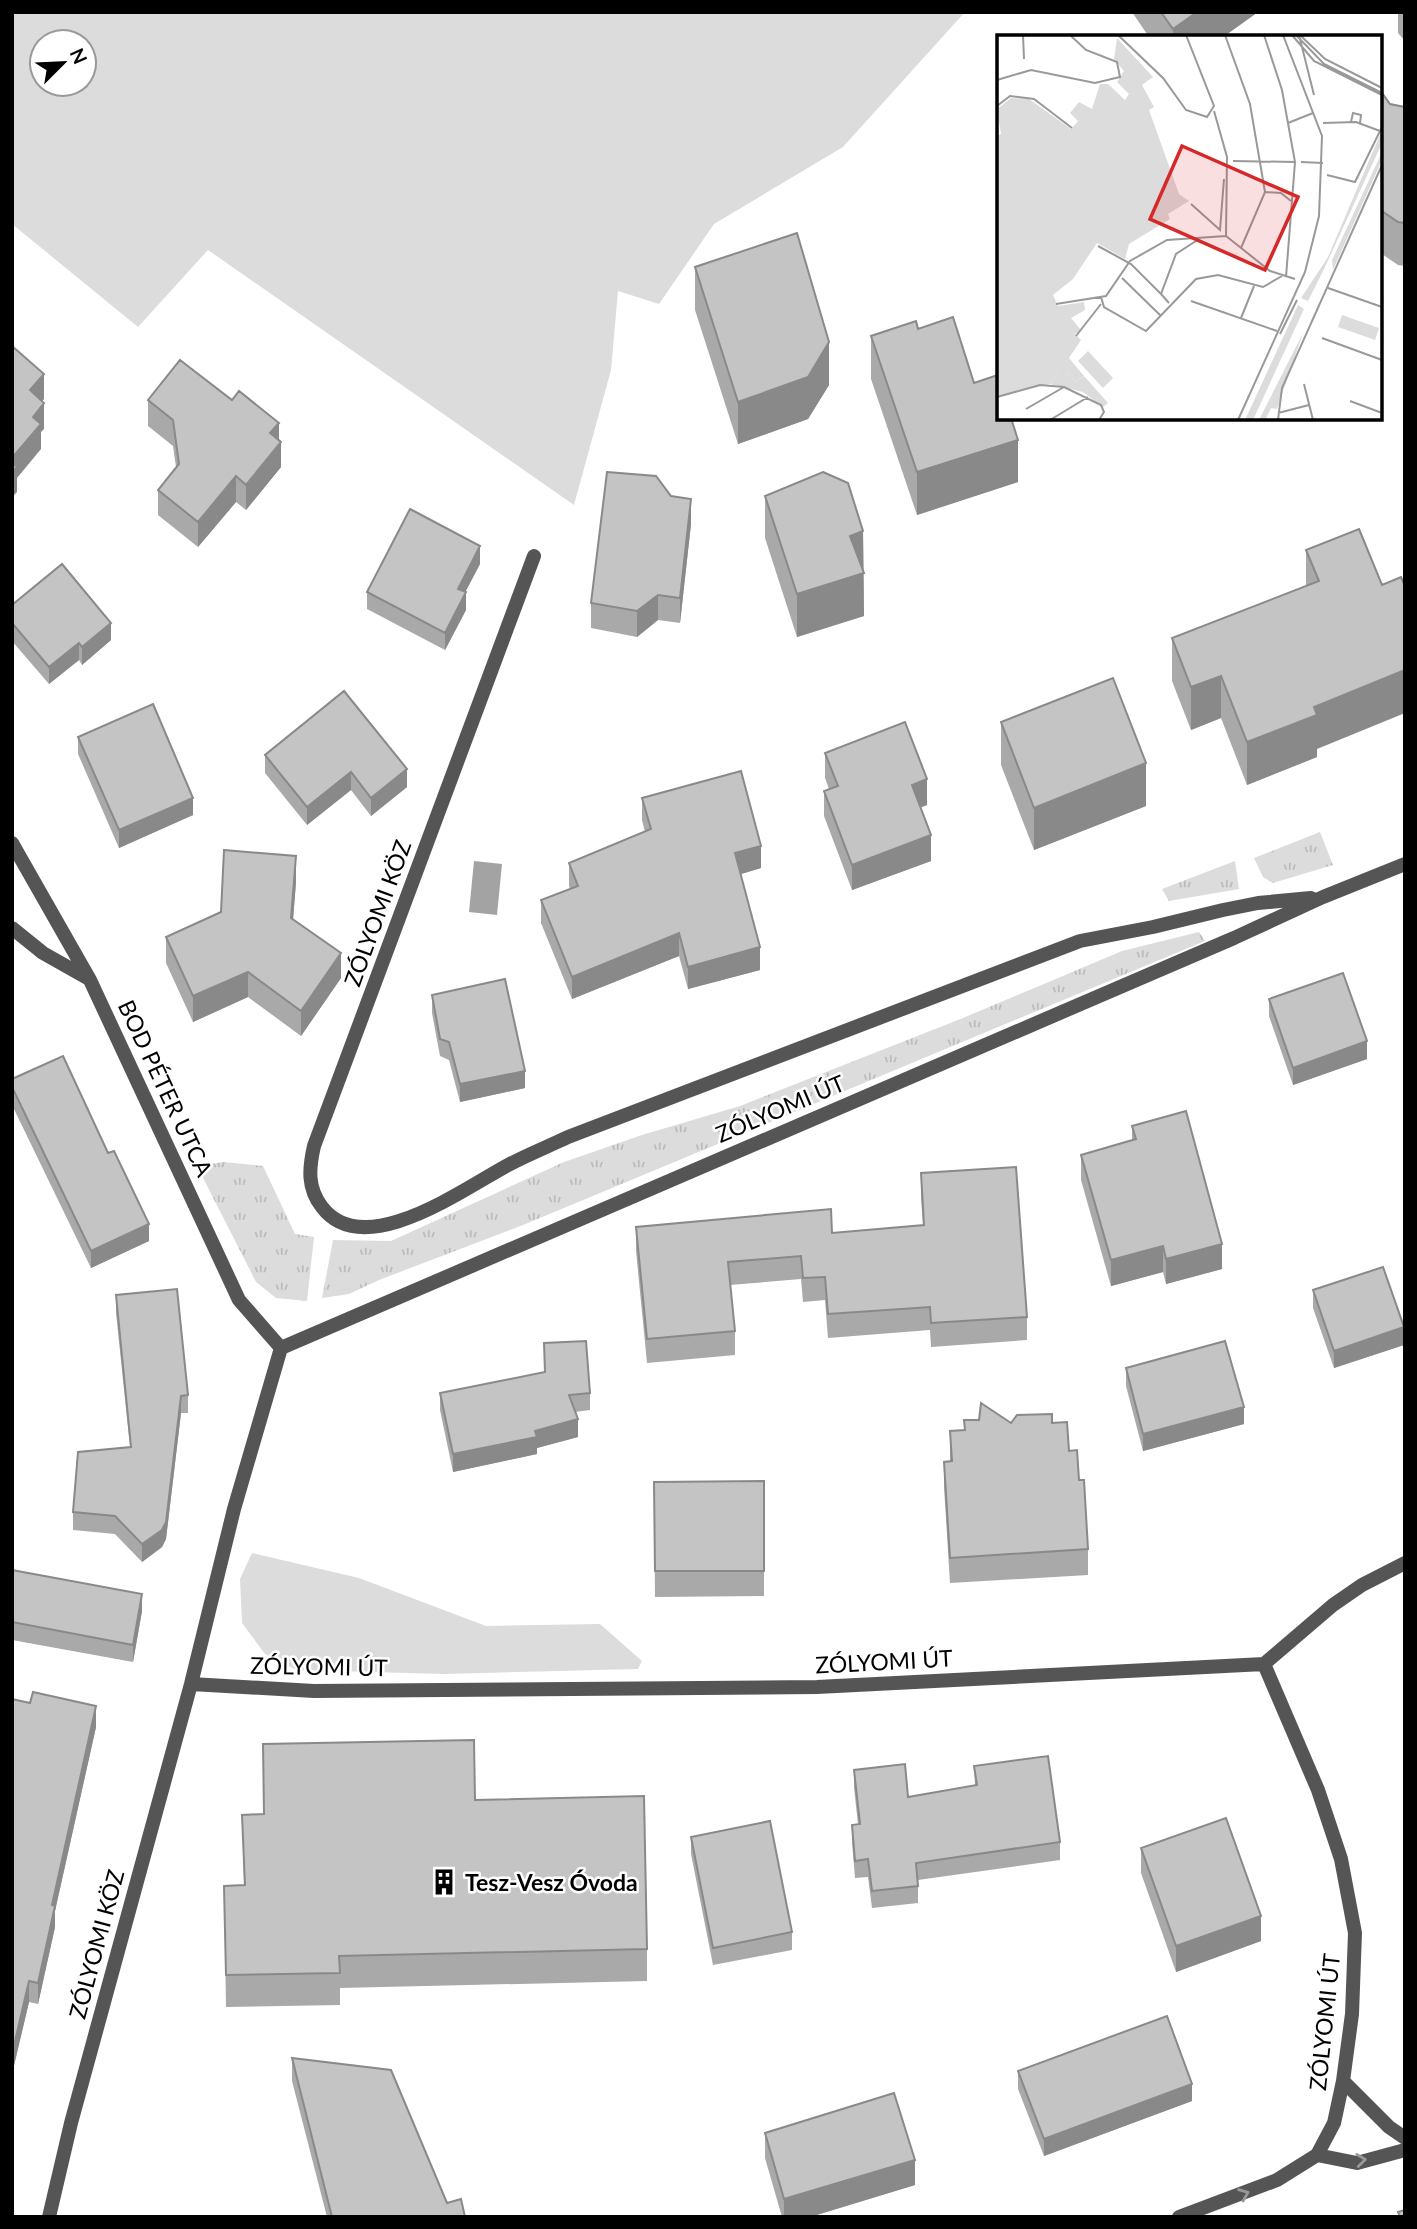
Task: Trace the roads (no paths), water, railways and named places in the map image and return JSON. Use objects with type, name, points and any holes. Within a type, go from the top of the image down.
[{"type":"street","name":"ZÓLYOMI KÖZ","points":[[398,1220],[355,1228],[327,1214],[315,1199],[309,1169],[314,1146],[534,556]]},
{"type":"street","name":"BOD PÉTER UTCA","points":[[12,843],[90,980],[239,1300],[281,1348]]},
{"type":"street","name":"ZÓLYOMI ÚT","points":[[281,1348],[1234,938],[1322,897],[1405,864]]},
{"type":"street","name":"ZÓLYOMI ÚT","points":[[398,1220],[469,1189],[509,1165],[568,1137],[1080,941],[1258,904],[1322,897]]},
{"type":"street","points":[[12,928],[43,953],[90,980]]},
{"type":"street","points":[[191,1684],[234,1509],[281,1348]]},
{"type":"street","points":[[1264,1664],[1333,1605],[1362,1585],[1405,1563]]},
{"type":"street","name":"ZÓLYOMI ÚT","points":[[191,1684],[314,1691],[817,1687],[1264,1664],[1318,1790],[1341,1859],[1355,1933],[1352,2014],[1343,2081],[1334,2123],[1317,2155],[1278,2180],[1179,2217]]},
{"type":"street","name":"ZÓLYOMI KÖZ","points":[[49,2217],[71,2123],[191,1684]]},
{"type":"street","points":[[1343,2081],[1389,2127],[1405,2138]]},
{"type":"street","points":[[1317,2155],[1357,2163],[1405,2150]]},
{"type":"place","name":"Tesz-Vesz Óvoda","points":[[444,1882]]}]
